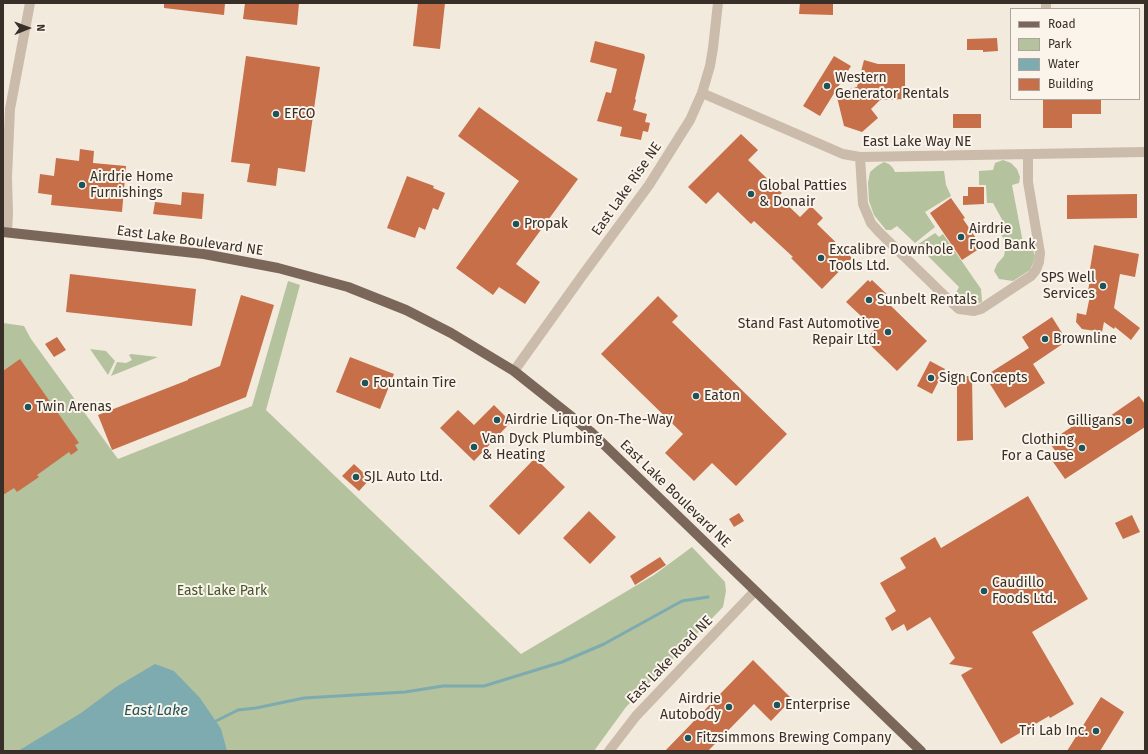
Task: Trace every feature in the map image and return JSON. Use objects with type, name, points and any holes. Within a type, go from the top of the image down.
[{"type":"main road","name":"East Lake Boulevard NE","points":[[5,232],[204,254],[298,273],[348,287],[406,310],[451,333],[514,371],[592,433],[921,751]]},
{"type":"street","points":[[5,232],[8,214],[7,177],[10,110],[30,3]]},
{"type":"street","name":"East Lake Rise NE","points":[[514,371],[659,170],[690,120],[702,93],[713,48],[718,3]]},
{"type":"street","name":"East Lake Way NE","points":[[702,93],[843,154],[860,157],[1145,152]]},
{"type":"street","points":[[860,157],[863,204],[871,223],[954,304],[959,308],[974,310],[981,309],[1031,276],[1036,270],[1039,262],[1040,253],[1028,182],[1028,155]]},
{"type":"street","name":"East Lake Road NE","points":[[609,751],[636,716],[755,591]]},
{"type":"green space","points":[[1003,160],[1011,163],[1017,169],[1020,177],[1019,183],[1012,185],[1024,248],[1030,247],[1035,256],[1030,270],[1013,281],[999,279],[994,271],[997,264],[1004,256],[1004,240],[999,230],[1005,225],[993,203],[987,203],[986,185],[979,185],[979,171],[993,170],[995,163]]},
{"type":"green space","points":[[884,162],[889,164],[895,172],[944,171],[946,185],[951,196],[925,212],[935,227],[915,243],[897,226],[891,230],[886,230],[874,215],[869,201],[868,183],[870,172]]},
{"type":"green space","points":[[935,233],[939,237],[943,234],[981,289],[982,302],[974,305],[964,305],[957,299],[955,295],[959,287],[917,245]]},
{"type":"green space","name":"East Lake Park","points":[[288,281],[300,285],[266,410],[521,654],[654,575],[692,547],[725,582],[726,591],[723,607],[626,707],[594,751],[3,751],[3,323],[24,326],[31,339],[118,459],[252,406]]},
{"type":"green space","points":[[90,349],[106,351],[115,361],[108,375]]},
{"type":"green space","points":[[129,355],[158,357],[111,376],[117,362],[126,363],[132,360]]},
{"type":"water","name":"East Lake","points":[[155,664],[174,671],[200,698],[221,729],[227,751],[18,751],[81,713],[116,687]]},
{"type":"building","points":[[164,3],[225,3],[224,15],[164,8]]},
{"type":"building","points":[[245,3],[299,3],[297,25],[243,19]]},
{"type":"building","points":[[418,3],[445,3],[440,49],[413,46]]},
{"type":"building","points":[[800,3],[833,3],[833,15],[799,14]]},
{"type":"building","points":[[997,38],[998,51],[983,52],[983,50],[967,50],[967,39]]},
{"type":"building","points":[[595,41],[644,54],[645,57],[633,110],[647,114],[645,122],[650,123],[648,132],[643,131],[641,140],[620,136],[622,127],[597,121],[606,92],[611,93],[617,69],[590,62]]},
{"type":"building","name":"EFCO","points":[[246,56],[320,67],[305,172],[278,168],[276,186],[247,182],[250,164],[231,162]]},
{"type":"building","name":"Western Generator Rentals","points":[[834,56],[851,66],[820,116],[803,106]]},
{"type":"building","points":[[864,60],[878,64],[905,64],[905,99],[880,100],[871,109],[878,118],[862,132],[844,126],[836,93],[857,87]]},
{"type":"building","points":[[1043,100],[1101,100],[1101,114],[1072,114],[1072,128],[1043,128]]},
{"type":"building","name":"Propak","points":[[479,107],[578,179],[516,264],[540,282],[525,304],[499,287],[493,295],[456,268],[519,181],[458,136]]},
{"type":"building","points":[[953,114],[981,114],[981,128],[953,128]]},
{"type":"building","points":[[741,134],[758,150],[748,160],[782,193],[778,196],[800,217],[811,206],[823,218],[817,224],[852,258],[822,289],[791,258],[793,257],[754,221],[751,224],[718,192],[706,204],[688,187]]},
{"type":"building","name":"Airdrie Home Furnishings","points":[[80,149],[94,151],[93,163],[126,166],[122,212],[51,205],[52,195],[38,193],[40,174],[54,176],[56,158],[79,161]]},
{"type":"building","points":[[407,176],[434,186],[433,188],[445,193],[438,210],[433,208],[425,230],[419,227],[415,238],[387,228]]},
{"type":"building","points":[[968,187],[984,187],[984,204],[963,205],[963,196],[968,196]]},
{"type":"building","points":[[182,192],[204,194],[202,219],[153,214],[155,202],[181,205]]},
{"type":"building","points":[[1137,194],[1137,218],[1067,219],[1067,195]]},
{"type":"building","name":"Airdrie Food Bank","points":[[951,198],[982,247],[962,260],[930,213]]},
{"type":"building","points":[[1094,245],[1139,254],[1135,277],[1120,274],[1114,308],[1140,328],[1131,340],[1115,327],[1114,329],[1104,322],[1102,332],[1082,329],[1076,322],[1077,313],[1086,315],[1091,291],[1088,291]]},
{"type":"building","points":[[70,274],[196,289],[192,326],[66,312]]},
{"type":"building","points":[[868,280],[870,282],[872,280],[892,299],[888,303],[927,341],[897,371],[865,340],[875,329],[846,302]]},
{"type":"building","points":[[241,295],[274,305],[246,397],[112,450],[98,415],[220,366]]},
{"type":"building","name":"Eaton","points":[[658,296],[678,316],[672,322],[787,434],[736,486],[712,463],[694,481],[665,453],[683,434],[601,354]]},
{"type":"building","points":[[1052,317],[1067,341],[1033,364],[1045,383],[1005,408],[985,376],[1029,348],[1022,337]]},
{"type":"building","points":[[57,337],[66,350],[54,357],[45,344]]},
{"type":"building","name":"Fountain Tire","points":[[350,357],[394,374],[380,409],[336,392]]},
{"type":"building","name":"Twin Arenas","points":[[20,359],[79,443],[75,445],[78,450],[71,455],[69,452],[37,475],[39,477],[17,492],[14,488],[3,495],[3,371]]},
{"type":"building","name":"Sign Concepts","points":[[930,361],[945,369],[932,394],[917,386]]},
{"type":"building","points":[[957,376],[972,376],[973,440],[957,441]]},
{"type":"building","name":"Clothing For a Cause","points":[[1139,396],[1145,404],[1145,427],[1065,479],[1051,459],[1058,455],[1049,442],[1088,416],[1096,429],[1112,419],[1110,416]]},
{"type":"building","name":"Van Dyck Plumbing & Heating","points":[[494,405],[511,422],[474,461],[440,428],[458,410],[474,425]]},
{"type":"building","points":[[535,458],[565,487],[519,535],[489,506]]},
{"type":"building","name":"SJL Auto Ltd.","points":[[354,464],[370,479],[359,491],[342,476]]},
{"type":"building","name":"Caudillo Foods Ltd.","points":[[1028,496],[1088,599],[1032,632],[1074,704],[1050,718],[1049,716],[1001,744],[961,675],[973,668],[949,664],[955,658],[930,617],[907,631],[904,624],[892,631],[885,618],[896,611],[880,583],[906,568],[900,558],[935,537],[941,548]]},
{"type":"building","points":[[589,511],[616,537],[590,564],[563,538]]},
{"type":"building","points":[[739,513],[744,521],[734,527],[729,519]]},
{"type":"building","points":[[1132,515],[1140,532],[1123,539],[1115,523]]},
{"type":"building","points":[[660,557],[666,565],[635,585],[630,576]]},
{"type":"building","name":"Airdrie Autobody","points":[[753,660],[792,699],[771,721],[754,704],[708,751],[665,751]]},
{"type":"building","name":"Tri Lab Inc.","points":[[1101,697],[1124,712],[1100,751],[1067,751]]},
{"type":"waterway","points":[[216,721],[238,710],[256,708],[304,698],[405,692],[443,686],[484,686],[562,662],[604,644],[682,601],[708,597]]},
{"type":"place","name":"Western Generator Rentals","points":[[827,86]]},
{"type":"place","name":"EFCO","points":[[276,114]]},
{"type":"place","name":"Airdrie Home Furnishings","points":[[82,185]]},
{"type":"place","name":"Global Patties & Donair","points":[[751,194]]},
{"type":"place","name":"Propak","points":[[516,224]]},
{"type":"place","name":"Airdrie Food Bank","points":[[961,237]]},
{"type":"place","name":"Excalibre Downhole Tools Ltd.","points":[[821,258]]},
{"type":"place","name":"SPS Well Services","points":[[1103,286]]},
{"type":"place","name":"Sunbelt Rentals","points":[[869,300]]},
{"type":"place","name":"Stand Fast Automotive Repair Ltd.","points":[[888,332]]},
{"type":"place","name":"Brownline","points":[[1045,339]]},
{"type":"place","name":"Sign Concepts","points":[[931,378]]},
{"type":"place","name":"Fountain Tire","points":[[365,383]]},
{"type":"place","name":"Eaton","points":[[696,396]]},
{"type":"place","name":"Twin Arenas","points":[[28,407]]},
{"type":"place","name":"Airdrie Liquor On-The-Way","points":[[497,420]]},
{"type":"place","name":"Gilligans","points":[[1129,421]]},
{"type":"place","name":"Van Dyck Plumbing & Heating","points":[[474,447]]},
{"type":"place","name":"Clothing For a Cause","points":[[1082,448]]},
{"type":"place","name":"SJL Auto Ltd.","points":[[356,477]]},
{"type":"place","name":"Caudillo Foods Ltd.","points":[[984,591]]},
{"type":"place","name":"Enterprise","points":[[777,705]]},
{"type":"place","name":"Airdrie Autobody","points":[[729,707]]},
{"type":"place","name":"Tri Lab Inc.","points":[[1096,731]]},
{"type":"place","name":"Fitzsimmons Brewing Company","points":[[688,738]]}]
